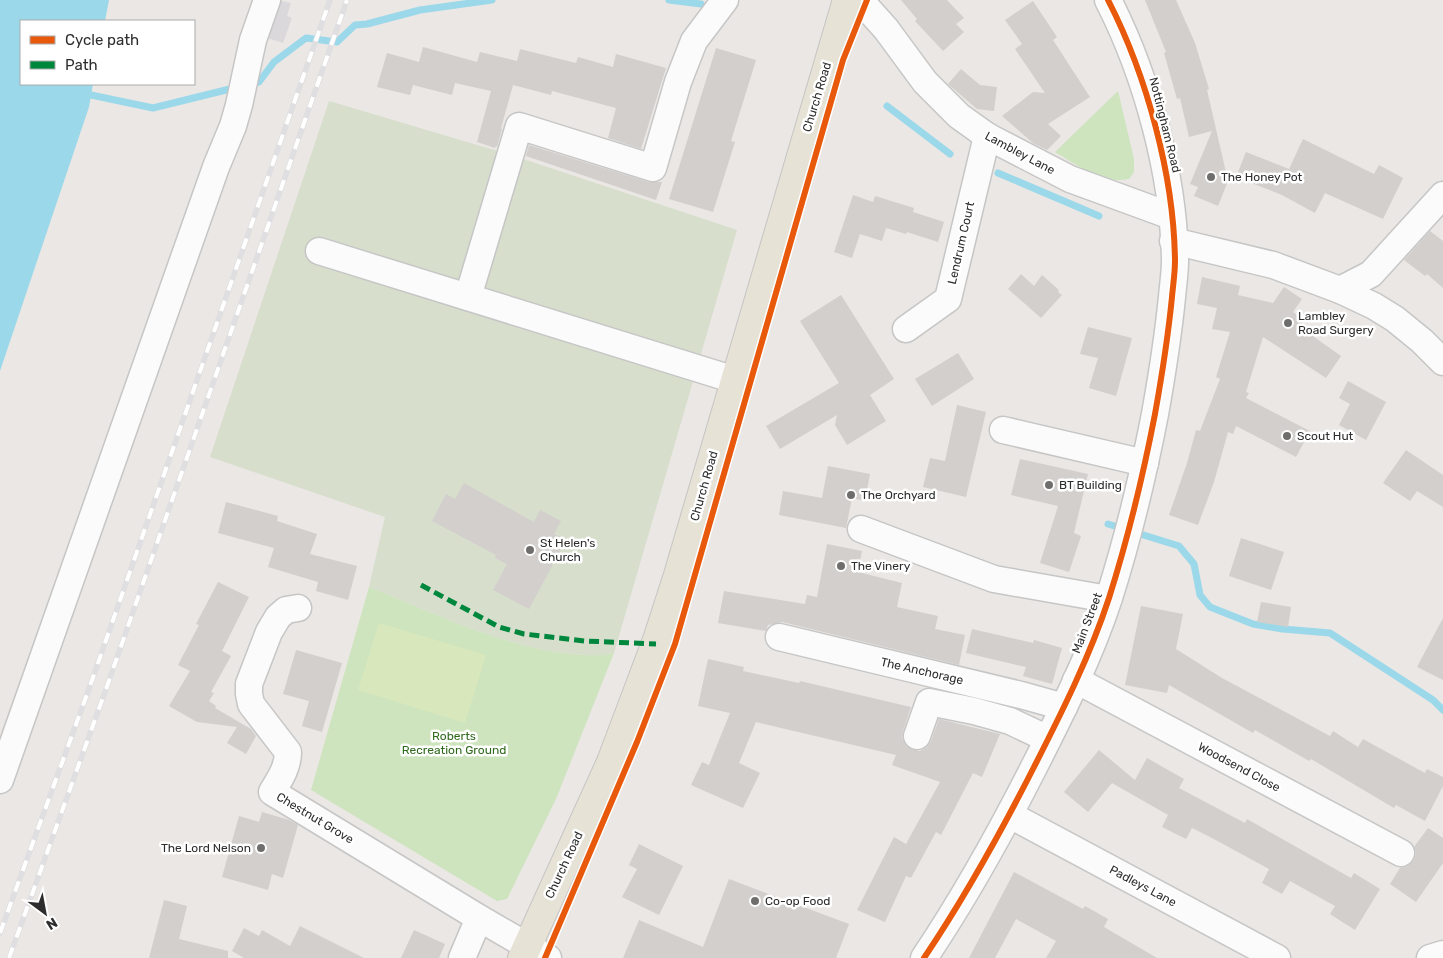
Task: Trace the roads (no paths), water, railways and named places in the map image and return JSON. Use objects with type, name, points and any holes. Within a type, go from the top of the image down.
[{"type":"main road","name":"Church Road","points":[[532,954],[611,762],[657,640],[678,575],[847,0]]},
{"type":"street","points":[[0,780],[216,167],[233,126],[253,40],[267,0]]},
{"type":"street","points":[[468,297],[519,126],[653,168],[678,82],[694,41],[726,0]]},
{"type":"street","name":"Lambley Lane","points":[[860,0],[886,29],[925,82],[959,116],[987,136],[1070,179],[1173,240],[1273,264],[1340,290],[1374,306],[1395,319],[1422,341],[1443,362]]},
{"type":"street","name":"Nottingham Road","points":[[1108,0],[1141,74],[1167,180],[1173,240]]},
{"type":"street","name":"Lendrum Court","points":[[906,329],[948,299],[987,136]]},
{"type":"street","points":[[1340,290],[1371,274],[1443,195]]},
{"type":"street","name":"Main Street","points":[[924,958],[1010,815],[1064,707],[1108,599],[1132,520],[1165,361],[1173,240]]},
{"type":"street","points":[[319,251],[735,380]]},
{"type":"street","points":[[1003,430],[1145,463]]},
{"type":"street","points":[[861,529],[994,579],[1108,599]]},
{"type":"street","name":"Chestnut Grove","points":[[298,608],[286,610],[278,617],[269,632],[249,684],[251,704],[288,752],[288,761],[272,792],[479,918],[532,954]]},
{"type":"street","name":"The Anchorage","points":[[779,637],[1021,694],[1064,707]]},
{"type":"street","name":"Woodsend Close","points":[[1076,680],[1402,853]]},
{"type":"street","points":[[917,736],[929,702],[974,711],[1010,721],[1048,739]]},
{"type":"street","name":"Padleys Lane","points":[[1010,815],[1277,958]]},
{"type":"street","points":[[462,958],[479,918]]},
{"type":"street","points":[[1430,958],[1443,954]]},
{"type":"water","points":[[0,0],[109,0],[105,20],[20,20],[20,85],[93,85],[89,107],[0,371]]},
{"type":"waterway","points":[[249,84],[259,82],[274,62],[306,38],[337,42],[355,25],[367,24],[420,10],[492,0]]},
{"type":"waterway","points":[[669,0],[701,4]]},
{"type":"waterway","points":[[83,95],[153,108],[238,87]]},
{"type":"waterway","points":[[887,106],[950,154]]},
{"type":"waterway","points":[[998,173],[1099,216]]},
{"type":"waterway","points":[[1108,524],[1179,546],[1194,564],[1200,595],[1210,607],[1253,624],[1330,633],[1433,700],[1443,710]]},
{"type":"railway","points":[[0,933],[90,686],[330,0]]},
{"type":"railway","points":[[9,958],[105,692],[347,0]]},
{"type":"place","name":"The Honey Pot","points":[[1211,177]]},
{"type":"place","name":"Lambley Road Surgery","points":[[1288,323]]},
{"type":"place","name":"Scout Hut","points":[[1287,436]]},
{"type":"place","name":"BT Building","points":[[1049,485]]},
{"type":"place","name":"The Orchyard","points":[[851,495]]},
{"type":"place","name":"St Helen's Church","points":[[530,550]]},
{"type":"place","name":"The Vinery","points":[[841,566]]},
{"type":"place","name":"The Lord Nelson","points":[[261,848]]},
{"type":"place","name":"Co-op Food","points":[[755,901]]},
{"type":"park label","name":"Roberts Recreation Ground","points":[[454,743]]}]
